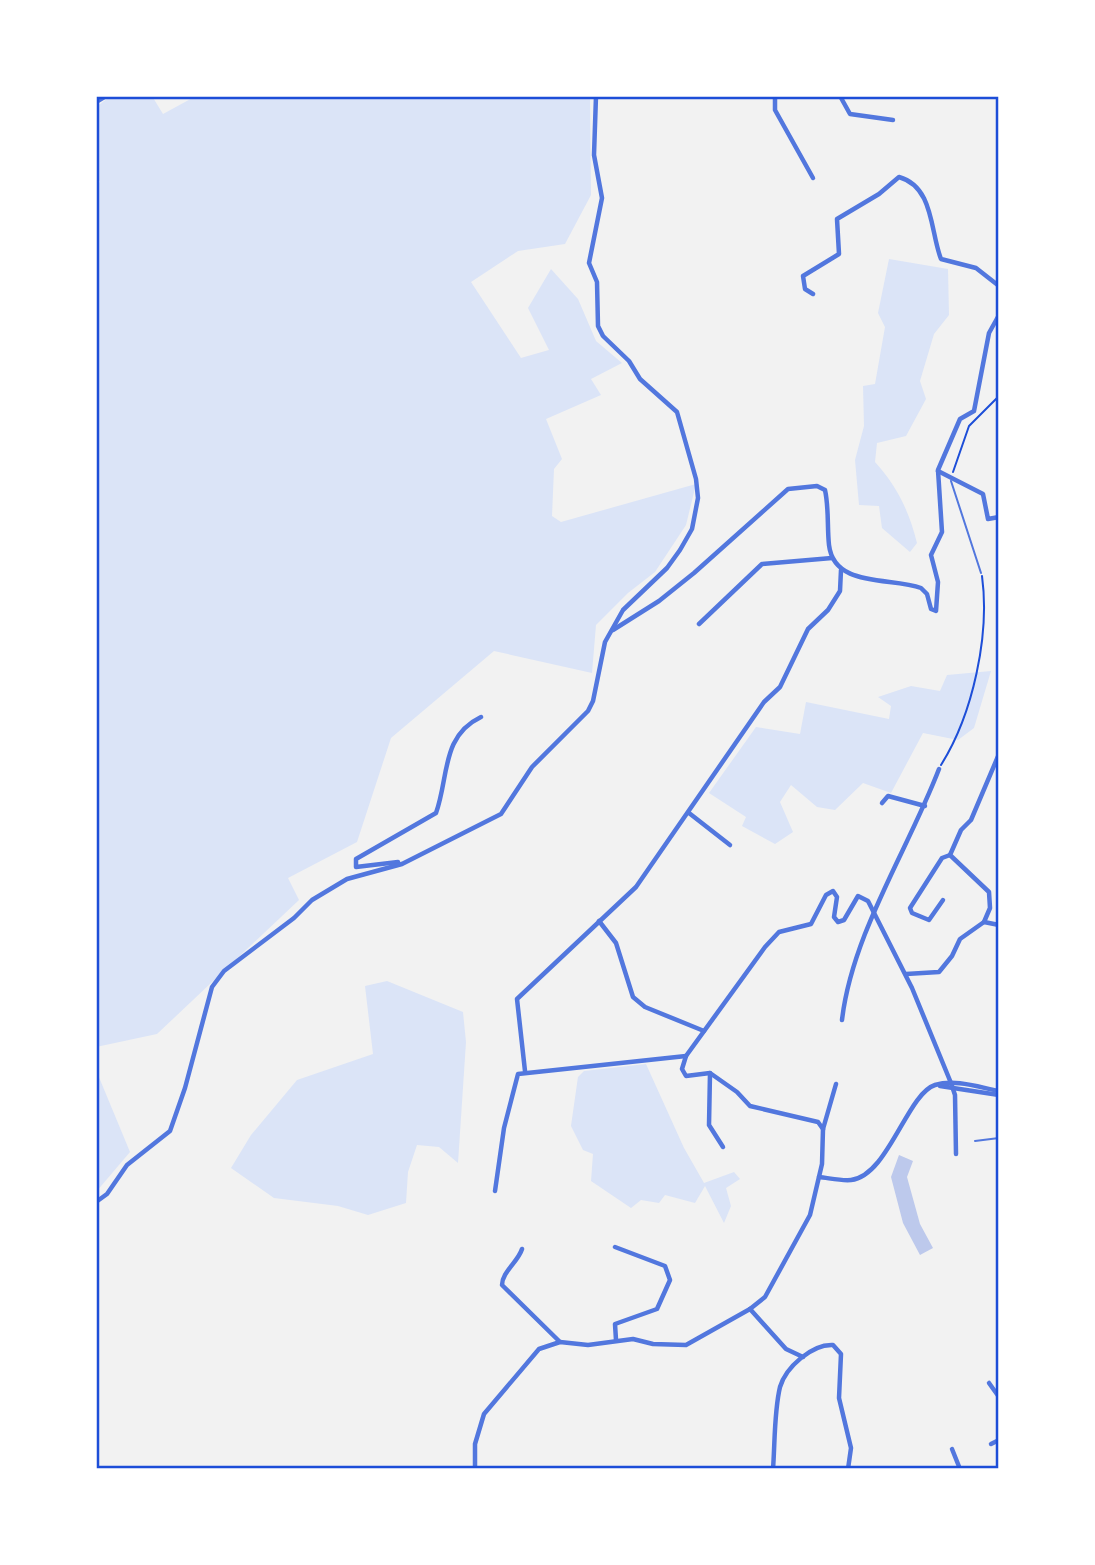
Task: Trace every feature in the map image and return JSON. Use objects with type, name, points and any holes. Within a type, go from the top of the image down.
[{"type":"street","points":[[96,102],[106,96]]},
{"type":"street","points":[[96,1202],[107,1194],[127,1165],[170,1131],[185,1088],[212,987],[224,971],[294,918],[312,900],[346,879],[412,859],[502,814],[532,767],[588,711],[593,701],[597,670],[610,632],[623,610],[667,568],[692,529],[698,498],[696,478],[677,412],[640,379],[629,361],[603,336],[598,326],[597,282],[589,262],[602,198],[594,155],[596,96]]},
{"type":"street","points":[[775,96],[775,110],[813,178]]},
{"type":"street","points":[[840,96],[850,114],[893,120]]},
{"type":"street","points":[[813,294],[805,289],[803,276],[839,254],[837,219],[878,194],[899,177],[910,180],[925,196],[941,259],[976,268],[999,286]]},
{"type":"street","points":[[610,632],[659,601],[788,489],[817,486],[825,490],[832,558],[841,569],[862,578],[921,588],[927,594],[931,609],[936,611],[939,582],[931,555],[942,532],[937,470],[960,419],[974,411],[989,333],[999,315]]},
{"type":"street","points":[[937,470],[983,494],[988,519],[999,517]]},
{"type":"street","points":[[699,624],[762,564],[832,558]]},
{"type":"street","points":[[525,1071],[517,999],[636,887],[764,702],[780,687],[790,671],[795,650],[808,629],[828,610],[840,591],[841,569]]},
{"type":"street","points":[[412,859],[378,866],[356,867],[356,859],[436,813],[453,742],[469,723],[481,717]]},
{"type":"street","points":[[943,900],[929,920],[912,913],[910,908],[942,858],[950,855],[961,830],[971,820],[999,754]]},
{"type":"street","points":[[842,1020],[848,980],[939,769]]},
{"type":"street","points":[[882,803],[888,796],[925,806]]},
{"type":"street","points":[[689,813],[730,845]]},
{"type":"street","points":[[906,974],[944,968],[960,939],[984,922],[990,908],[989,891],[950,855]]},
{"type":"street","points":[[823,1129],[818,1122],[750,1106],[737,1092],[710,1073],[686,1076],[682,1069],[686,1056],[765,947],[779,932],[811,924],[829,892],[836,893],[837,897],[835,920],[844,920],[858,896],[866,897],[906,974],[952,1085],[957,1154]]},
{"type":"street","points":[[599,921],[616,943],[634,997],[645,1007],[704,1031]]},
{"type":"street","points":[[984,922],[999,925]]},
{"type":"street","points":[[912,988],[922,973]]},
{"type":"street","points":[[495,1191],[504,1128],[516,1079],[525,1071],[686,1056]]},
{"type":"street","points":[[710,1073],[709,1125],[723,1147]]},
{"type":"street","points":[[475,1469],[475,1444],[484,1414],[539,1349],[560,1342],[588,1345],[616,1340],[686,1345],[750,1309],[765,1297],[810,1215],[819,1177],[823,1129],[836,1084]]},
{"type":"street","points":[[819,1177],[854,1180],[864,1173],[891,1146],[916,1100],[935,1085],[952,1085],[999,1093]]},
{"type":"street","points":[[615,1247],[665,1266],[670,1280],[657,1309],[615,1324],[616,1340]]},
{"type":"street","points":[[522,1249],[518,1260],[502,1279],[502,1285],[560,1342]]},
{"type":"street","points":[[750,1309],[786,1349],[803,1357]]},
{"type":"street","points":[[773,1469],[781,1385],[803,1357],[827,1344],[833,1345],[841,1354],[839,1398],[851,1448],[848,1469]]},
{"type":"street","points":[[989,1383],[999,1397]]},
{"type":"street","points":[[991,1444],[999,1440]]},
{"type":"street","points":[[952,1449],[960,1469]]},
{"type":"lane","points":[[952,476],[981,573]]},
{"type":"lane","points":[[975,1141],[999,1138]]},
{"type":"path","points":[[952,476],[969,426],[999,396]]},
{"type":"path","points":[[939,769],[951,750],[977,677],[985,601],[981,573]]},
{"type":"shaded area","points":[[111,96],[152,96],[163,114],[196,96],[590,96],[591,195],[565,244],[518,251],[471,282],[521,358],[549,350],[528,308],[551,269],[578,299],[596,341],[622,363],[591,379],[601,395],[546,419],[562,459],[554,469],[552,516],[561,522],[696,484],[686,525],[655,572],[628,593],[596,625],[592,673],[494,651],[391,738],[357,842],[288,878],[299,900],[157,1034],[96,1047],[96,184],[100,182],[96,175],[96,107]]},
{"type":"shaded area","points":[[889,259],[948,269],[949,315],[934,334],[920,381],[926,399],[906,436],[877,443],[875,462],[896,490],[914,531],[917,543],[910,552],[882,528],[879,506],[859,505],[855,460],[864,426],[863,386],[875,384],[885,327],[878,313]]},
{"type":"shaded area","points":[[991,671],[974,728],[958,740],[923,733],[891,793],[863,783],[835,810],[817,807],[791,785],[780,802],[793,832],[775,844],[742,826],[746,817],[709,793],[756,727],[800,734],[806,702],[889,719],[891,706],[878,697],[911,686],[940,691],[947,675]]},
{"type":"shaded area","points":[[387,981],[463,1012],[466,1042],[458,1163],[439,1147],[417,1145],[408,1172],[406,1203],[368,1215],[338,1206],[274,1198],[231,1168],[251,1135],[297,1080],[373,1054],[365,986]]},
{"type":"shaded area","points":[[646,1064],[684,1148],[704,1183],[734,1172],[740,1179],[726,1188],[731,1206],[724,1223],[705,1186],[695,1203],[665,1195],[659,1203],[641,1200],[631,1208],[591,1181],[593,1154],[583,1150],[571,1126],[578,1077],[584,1071]]},
{"type":"shaded area","points":[[96,1070],[130,1152],[96,1192]]},
{"type":"building","points":[[899,1155],[913,1161],[907,1177],[920,1224],[933,1248],[920,1255],[903,1223],[891,1177]]}]
